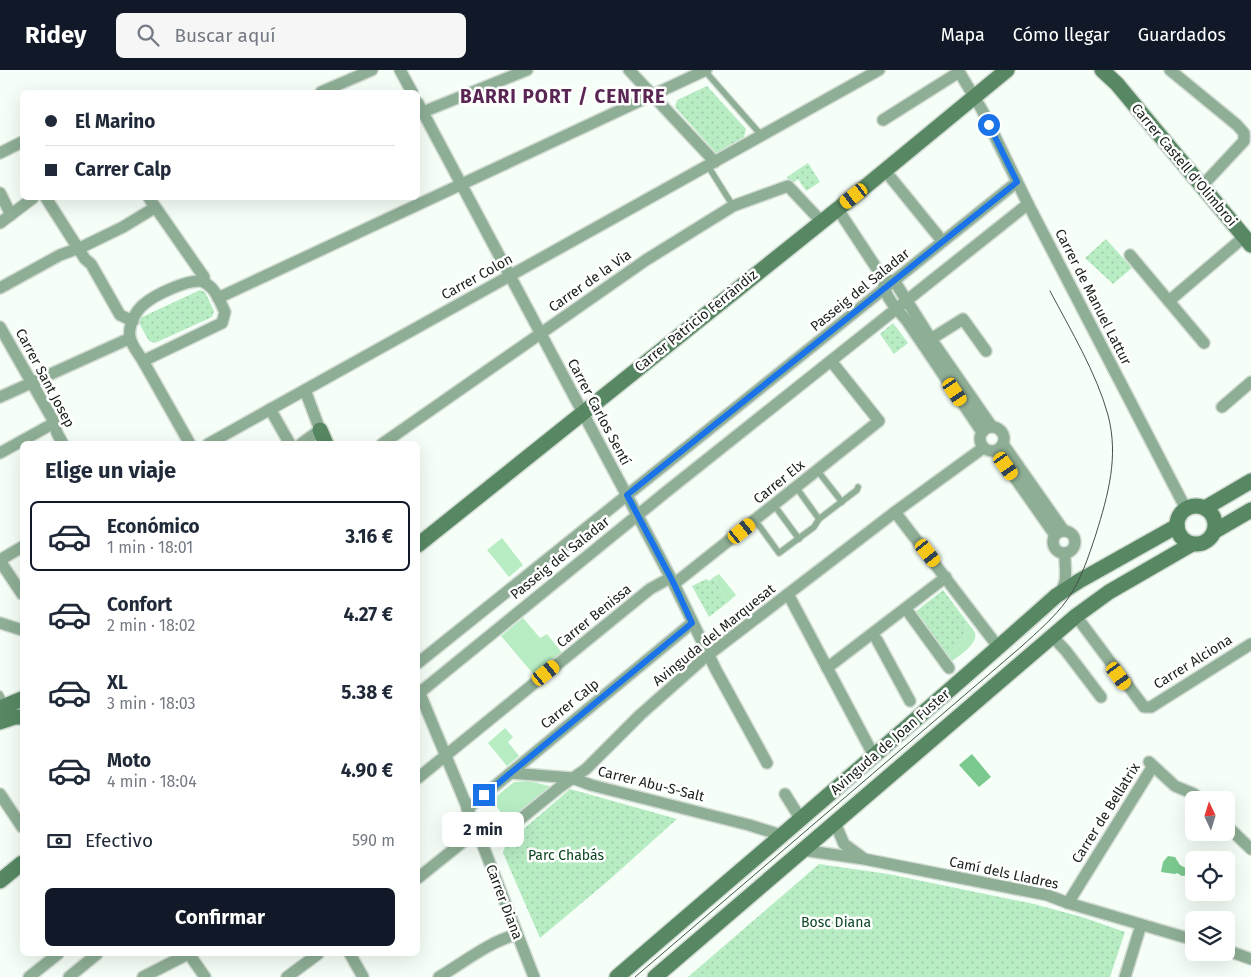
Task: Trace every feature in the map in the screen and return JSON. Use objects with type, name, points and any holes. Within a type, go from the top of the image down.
[{"type":"main road","name":"Carrer Patricio Ferràndiz","points":[[420,543],[1007,70]]},
{"type":"main road","name":"Carrer Castell d'Olimbroi","points":[[1102,70],[1117,84],[1247,241]]},
{"type":"main road","name":"Carrer Castell d'Olimbroi","points":[[1110,70],[1117,84]]},
{"type":"main road","points":[[1205,508],[1251,481]]},
{"type":"main road","points":[[1197,506],[1205,508],[1214,516],[1216,522],[1215,531],[1208,542],[1192,544],[1182,538],[1177,526],[1179,517],[1186,509],[1197,506]]},
{"type":"main road","points":[[1215,531],[1251,510]]},
{"type":"main road","name":"Avinguda de Joan Fuster","points":[[617,977],[1000,648],[1056,596],[1177,526]]},
{"type":"main road","name":"Avinguda de Joan Fuster","points":[[655,977],[1076,616],[1110,592],[1192,544]]},
{"type":"main road","points":[[2,703],[20,699]]},
{"type":"main road","points":[[0,722],[20,717]]},
{"type":"main road","points":[[0,881],[20,864]]},
{"type":"street","points":[[326,90],[372,70]]},
{"type":"street","points":[[400,70],[411,90]]},
{"type":"street","points":[[420,109],[527,70]]},
{"type":"street","points":[[629,70],[719,162]]},
{"type":"street","points":[[218,298],[706,70]]},
{"type":"street","name":"Carrer Colon","points":[[213,441],[509,276],[719,162],[879,70]]},
{"type":"street","points":[[1170,70],[1237,124],[1244,133],[1242,143],[1202,186]]},
{"type":"street","points":[[883,120],[958,71]]},
{"type":"street","name":"Carrer de Manuel Lattur","points":[[958,71],[975,97],[1002,158],[1017,182],[1186,509]]},
{"type":"street","name":"Carrer Carlos Sentí","points":[[420,111],[627,495],[708,655],[767,763]]},
{"type":"street","points":[[0,153],[20,143]]},
{"type":"street","points":[[891,178],[939,237]]},
{"type":"street","name":"Passeig del Saladar","points":[[420,662],[1017,182]]},
{"type":"street","name":"Carrer de la Via","points":[[386,441],[646,260],[733,206],[788,186],[819,219]]},
{"type":"street","points":[[0,193],[11,215]]},
{"type":"street","points":[[0,223],[30,200]]},
{"type":"street","points":[[47,200],[78,249],[90,264],[120,315],[133,321]]},
{"type":"street","points":[[150,200],[204,277],[204,282]]},
{"type":"street","name":"Passeig del Saladar","points":[[420,690],[1028,204]]},
{"type":"street","points":[[837,208],[883,278],[884,290],[896,309],[908,321],[987,430]]},
{"type":"street","points":[[0,288],[60,256],[123,227],[151,210]]},
{"type":"street","points":[[1169,301],[1247,241]]},
{"type":"street","points":[[1130,255],[1204,343]]},
{"type":"street","points":[[883,278],[894,282],[907,300],[987,430]]},
{"type":"street","points":[[143,361],[222,323],[226,314],[212,288],[204,282],[197,281],[168,291],[139,309],[130,330],[131,341],[188,441]]},
{"type":"street","points":[[932,339],[963,319],[986,351]]},
{"type":"street","name":"Carrer Sant Josep","points":[[0,327],[54,423],[62,441]]},
{"type":"street","points":[[0,397],[126,340],[131,341]]},
{"type":"street","name":"Carrer Elx","points":[[672,581],[755,520],[879,422],[831,361]]},
{"type":"street","points":[[1222,407],[1251,382]]},
{"type":"street","points":[[304,390],[323,437],[310,441]]},
{"type":"street","points":[[270,409],[288,441]]},
{"type":"street","points":[[22,441],[54,423]]},
{"type":"street","points":[[987,430],[999,429],[1003,434],[1000,448],[1060,533]]},
{"type":"street","points":[[987,430],[980,440],[983,448],[989,451],[1000,448]]},
{"type":"street","points":[[0,453],[20,442]]},
{"type":"street","name":"Avinguda del Marquesat","points":[[420,876],[464,841],[503,832],[586,769],[647,709],[708,655],[895,512],[983,448]]},
{"type":"street","points":[[895,512],[1000,648]]},
{"type":"street","points":[[1060,533],[1072,534],[1075,542],[1072,550],[1065,553],[1060,552],[1054,547],[1053,539],[1060,533]]},
{"type":"street","points":[[20,548],[0,560],[20,591]]},
{"type":"street","points":[[1056,596],[1066,580],[1065,553]]},
{"type":"street","points":[[827,668],[946,577]]},
{"type":"street","name":"Carrer Benissa","points":[[420,776],[650,589],[672,581]]},
{"type":"street","points":[[788,594],[874,756]]},
{"type":"street","points":[[909,613],[949,668]]},
{"type":"street","name":"Carrer Alciona","points":[[1076,616],[1142,706],[1151,707],[1251,644]]},
{"type":"street","points":[[0,623],[20,629]]},
{"type":"street","name":"Carrer Calp","points":[[467,809],[692,623]]},
{"type":"street","points":[[1052,636],[1066,650],[1101,697]]},
{"type":"street","points":[[877,640],[910,701]]},
{"type":"street","name":"Carrer Diana","points":[[420,697],[480,838],[516,935],[534,977]]},
{"type":"street","name":"Carrer de Bellatrix","points":[[1068,903],[1150,763],[1175,786],[1187,791]]},
{"type":"street","name":"Carrer Abu-S-Salt","points":[[511,773],[572,778],[591,785],[731,820],[781,835]]},
{"type":"street","points":[[0,794],[20,824]]},
{"type":"street","points":[[785,794],[800,818]]},
{"type":"street","name":"Camí dels Lladres","points":[[835,823],[844,844],[864,859]]},
{"type":"street","points":[[1235,833],[1251,849]]},
{"type":"street","name":"Camí dels Lladres","points":[[802,850],[864,859],[1047,895],[1185,937]]},
{"type":"street","points":[[1125,977],[1141,925]]},
{"type":"street","points":[[439,977],[494,943],[508,936],[516,935]]},
{"type":"street","points":[[1235,953],[1251,959]]},
{"type":"street","points":[[29,977],[55,956]]},
{"type":"street","points":[[69,977],[95,956]]},
{"type":"street","points":[[143,977],[184,956]]},
{"type":"street","points":[[189,956],[205,977]]},
{"type":"street","points":[[287,977],[315,956]]},
{"type":"street","points":[[351,956],[363,977]]},
{"type":"lane","points":[[706,70],[762,136]]},
{"type":"lane","points":[[719,162],[733,206]]},
{"type":"lane","points":[[818,470],[842,502]]},
{"type":"lane","points":[[796,487],[819,519]]},
{"type":"lane","points":[[755,520],[780,553],[814,528],[819,519],[858,487]]},
{"type":"lane","points":[[774,505],[799,539]]},
{"type":"green space","points":[[707,86],[746,129],[744,137],[716,153],[675,107],[677,100]]},
{"type":"green space","points":[[808,163],[820,182],[806,191],[798,179],[792,184],[787,177]]},
{"type":"green space","points":[[1106,239],[1132,268],[1113,284],[1085,258]]},
{"type":"green space","points":[[200,290],[205,292],[214,311],[212,317],[155,343],[149,341],[139,323],[140,318]]},
{"type":"green space","points":[[893,323],[908,343],[894,354],[880,334]]},
{"type":"green space","points":[[502,538],[523,565],[509,577],[487,550]]},
{"type":"green space","points":[[719,574],[736,595],[727,603],[714,577]]},
{"type":"green space","points":[[714,577],[727,603],[709,617],[692,586],[706,579],[709,581]]},
{"type":"green space","points":[[943,590],[968,623],[964,628],[965,639],[948,656],[914,613]]},
{"type":"green space","points":[[523,618],[540,638],[547,634],[563,654],[535,676],[501,636]]},
{"type":"green space","points":[[968,623],[975,633],[974,641],[952,661],[948,656],[965,639],[964,628]]},
{"type":"green space","points":[[505,728],[513,737],[508,742],[519,756],[507,766],[488,743]]},
{"type":"green space","points":[[529,781],[553,787],[507,821],[492,800],[514,782]]},
{"type":"green space","name":"Parc Chabás","points":[[570,789],[677,819],[608,881],[540,938],[503,853],[505,845]]},
{"type":"green space","name":"Bosc Diana","points":[[819,864],[888,874],[1034,904],[1082,917],[1125,932],[1110,977],[688,977]]},
{"type":"shaded area","points":[[972,754],[991,777],[979,787],[959,765]]},
{"type":"shaded area","points":[[1168,856],[1175,857],[1180,865],[1185,868],[1185,876],[1161,872],[1163,862]]},
{"type":"tram line","points":[[635,977],[1022,646],[1057,613],[1072,592],[1087,560],[1108,490],[1112,461],[1111,431],[1108,415],[1097,383],[1050,291]]},
{"type":"district","name":"BARRI PORT / CENTRE","points":[[563,96]]},
{"type":"route","points":[[484,795],[692,623],[674,584],[627,495],[904,275],[1017,182],[989,125]]}]
